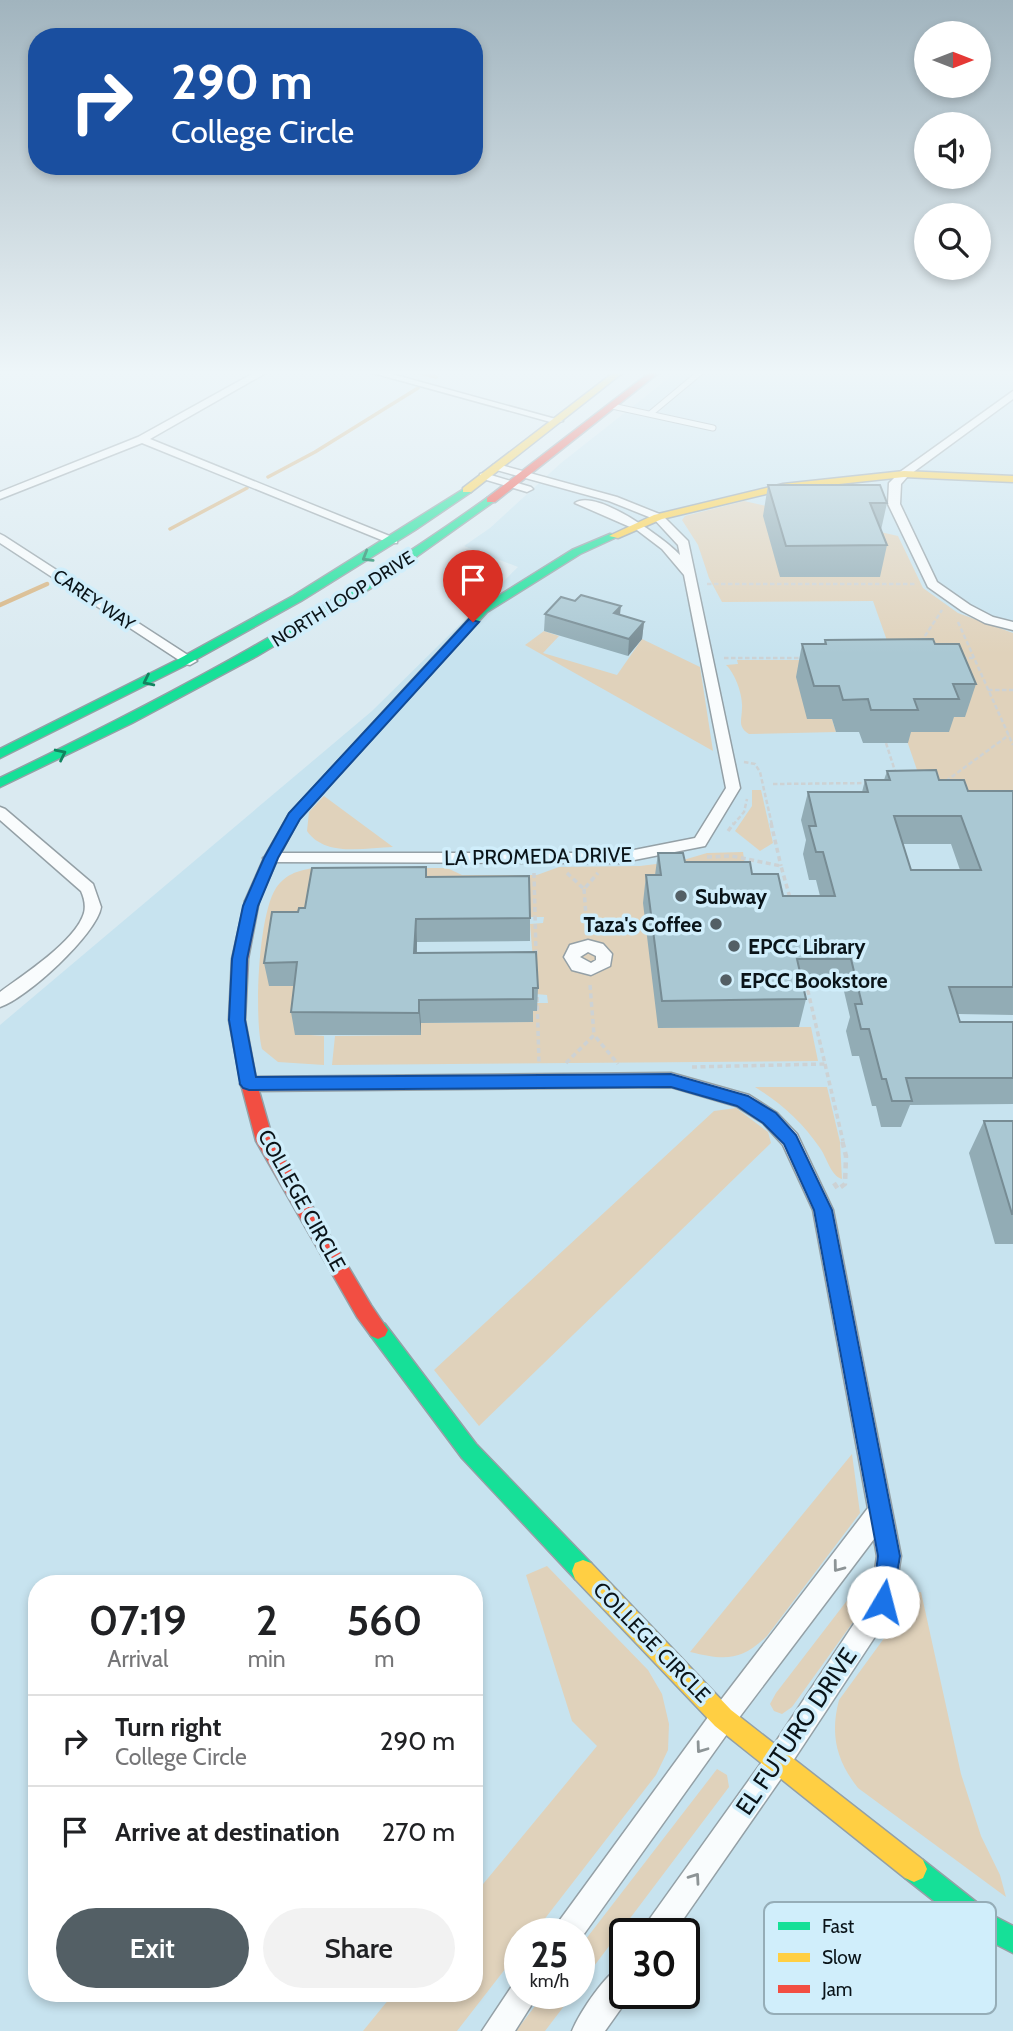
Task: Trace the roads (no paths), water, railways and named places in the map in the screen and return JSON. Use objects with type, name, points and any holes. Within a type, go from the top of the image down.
[{"type":"main road","name":"NORTH LOOP DRIVE","points":[[0,754],[190,661],[393,541],[500,465]]},
{"type":"main road","name":"NORTH LOOP DRIVE","points":[[0,783],[114,728],[305,626],[370,585],[538,465]]},
{"type":"main road","name":"COLLEGE CIRCLE","points":[[956,1902],[723,1718],[469,1451],[364,1311],[265,1141],[249,1084],[237,1020],[240,959],[250,906],[271,858],[294,817],[483,610],[576,552],[658,517],[783,487],[904,474],[1013,480]]},
{"type":"main road","name":"COLLEGE CIRCLE","points":[[996,1931],[1013,1940]]},
{"type":"street","points":[[0,496],[78,465]]},
{"type":"street","points":[[205,465],[393,541]]},
{"type":"street","points":[[917,465],[895,483],[894,504],[932,584],[943,600],[989,620],[1013,626]]},
{"type":"street","points":[[490,472],[600,508],[638,525],[674,552],[694,584]]},
{"type":"street","points":[[519,480],[613,499],[658,517]]},
{"type":"street","points":[[600,508],[612,517],[615,525],[613,536]]},
{"type":"street","name":"LA PROMEDA DRIVE","points":[[271,858],[619,858],[700,842],[733,788],[684,544],[658,517]]},
{"type":"street","name":"CAREY WAY","points":[[0,538],[190,661]]},
{"type":"street","points":[[0,813],[87,888],[94,905],[89,921],[78,934],[0,1001]]},
{"type":"street","points":[[588,946],[602,951],[605,958],[601,966],[589,970]]},
{"type":"street","name":"EL FUTURO DRIVE","points":[[249,1084],[671,1080],[742,1100],[769,1118],[790,1140],[823,1210],[889,1556],[883,1602],[778,1761],[667,1918]]},
{"type":"street","points":[[579,1918],[723,1718],[880,1512]]},
{"type":"street","points":[[587,2031],[609,2000]]},
{"type":"street","points":[[497,2031],[513,2009]]},
{"type":"waterway","points":[[268,477],[291,465]]},
{"type":"waterway","points":[[170,529],[247,488]]},
{"type":"waterway","points":[[0,605],[47,584]]},
{"type":"place","name":"Subway","points":[[681,896]]},
{"type":"place","name":"Taza's Coffee","points":[[716,924]]},
{"type":"place","name":"EPCC Library","points":[[734,946]]},
{"type":"place","name":"EPCC Bookstore","points":[[726,980]]}]
